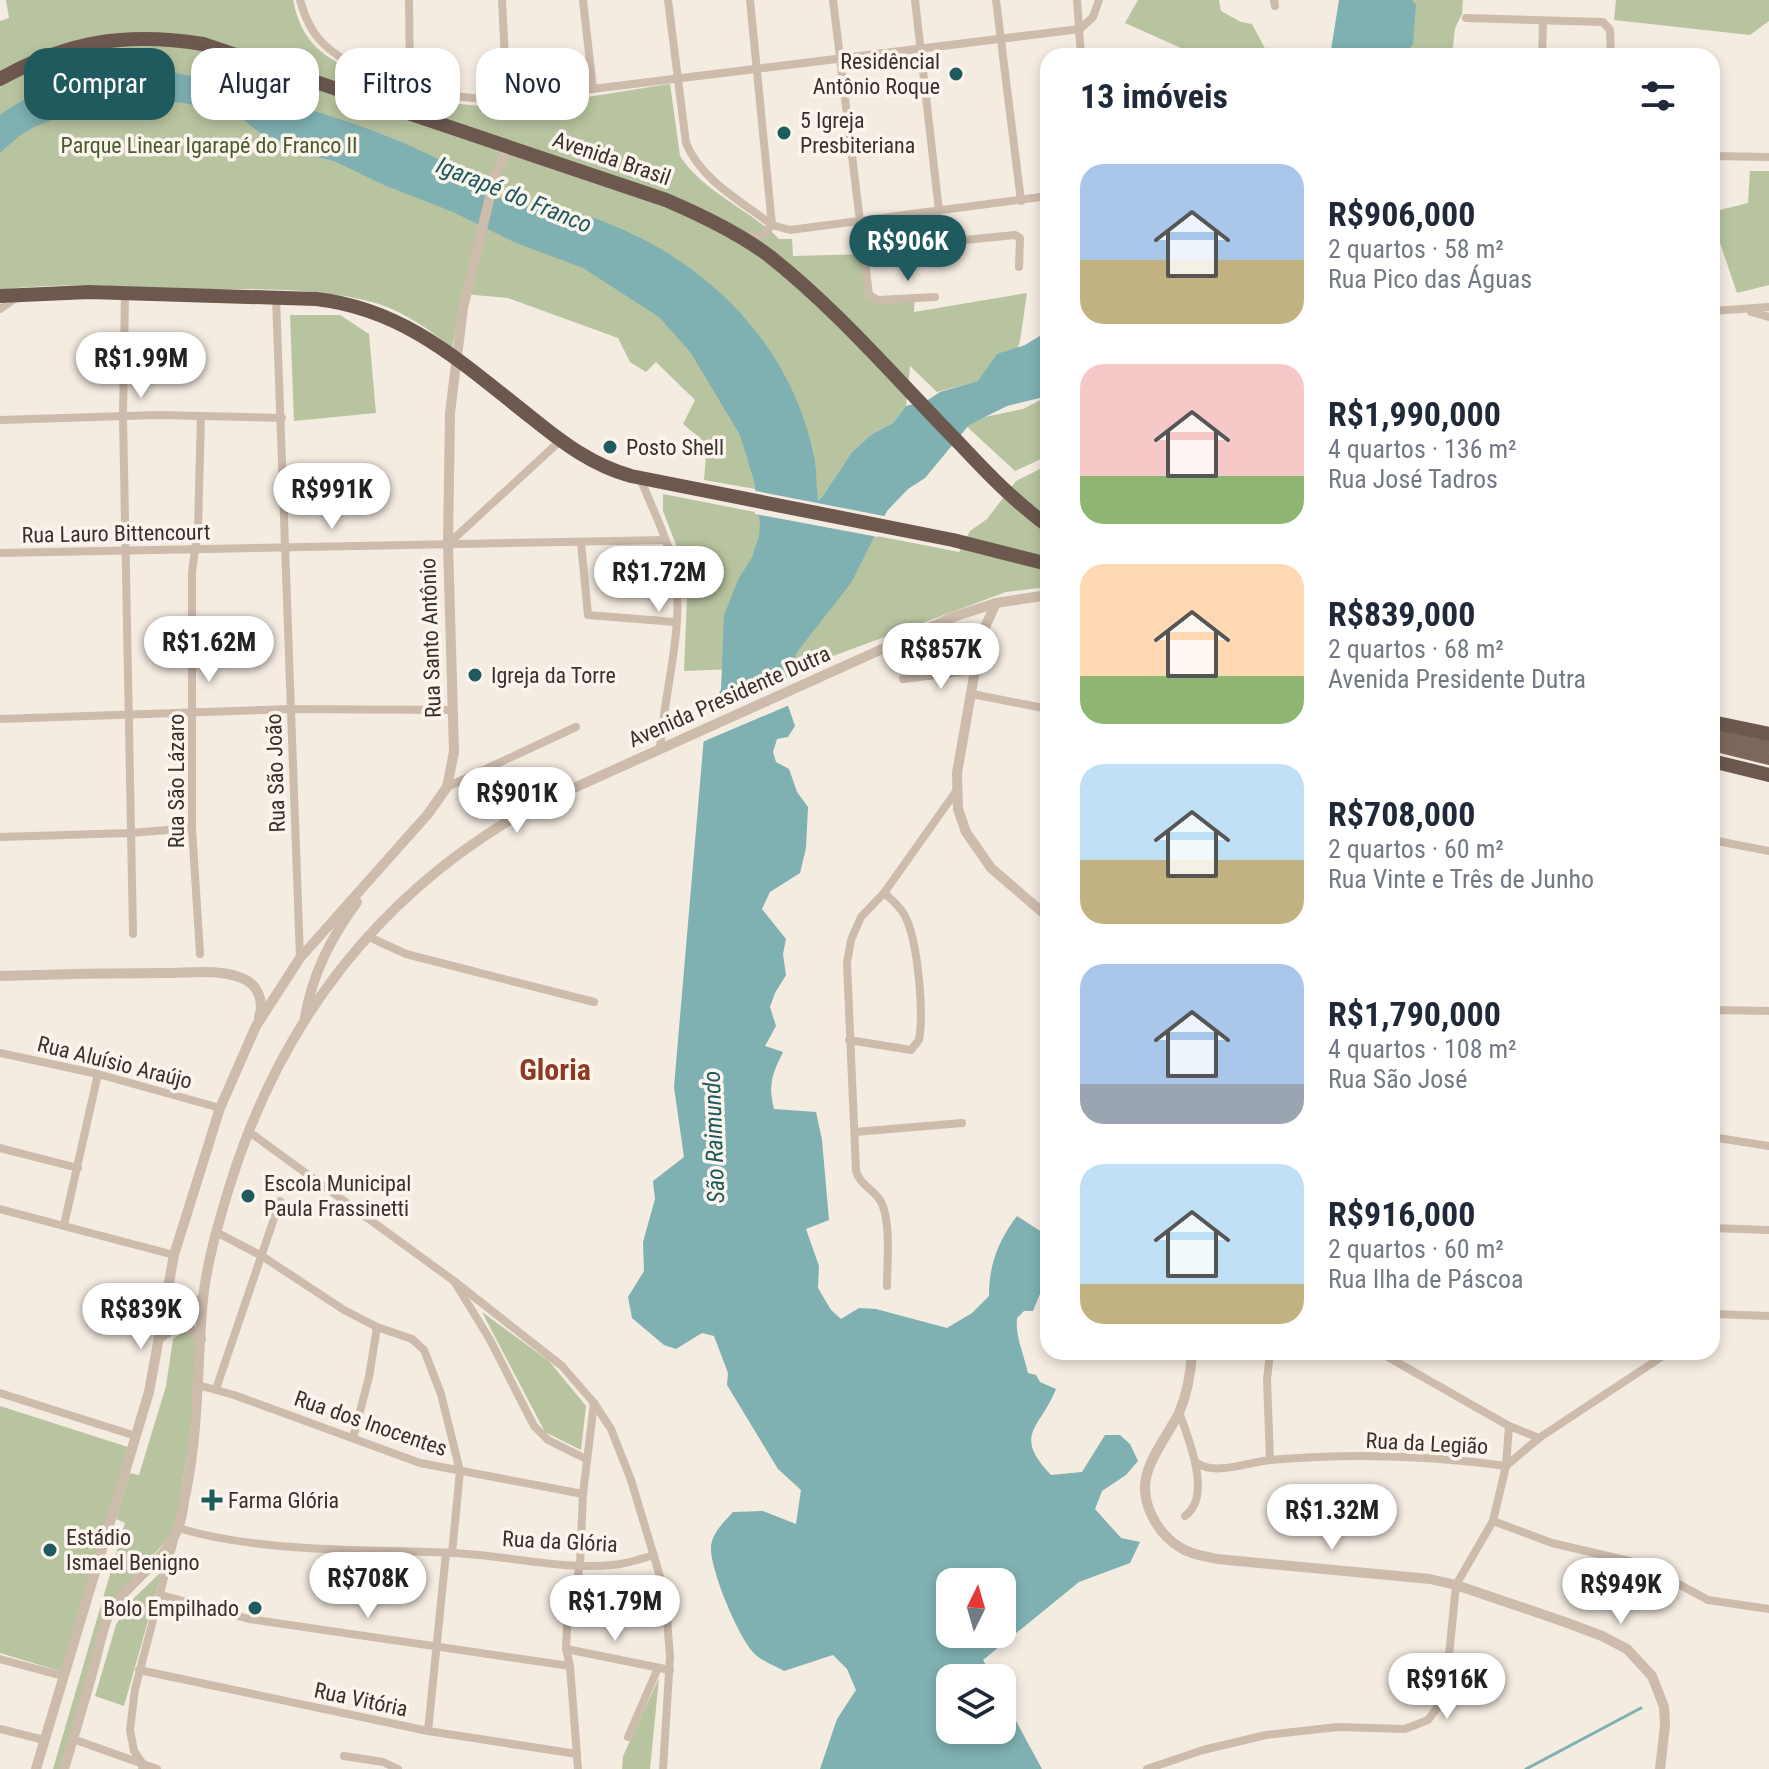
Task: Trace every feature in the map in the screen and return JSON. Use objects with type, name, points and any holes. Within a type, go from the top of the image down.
[{"type":"highway","name":"Avenida Brasil","points":[[0,79],[49,55],[100,41],[138,37],[203,44],[241,54],[666,200],[765,253],[825,304],[1003,489],[1040,519]]},
{"type":"highway","points":[[0,296],[125,293],[330,300],[368,308],[414,329],[455,357],[560,441],[600,465],[639,478],[953,540],[1040,562]]},
{"type":"highway","points":[[1720,724],[1769,734]]},
{"type":"highway","points":[[1720,763],[1769,775]]},
{"type":"main road","points":[[1720,736],[1769,747]]},
{"type":"main road","points":[[1720,747],[1769,759]]},
{"type":"street","points":[[300,0],[308,24],[335,52]]},
{"type":"street","points":[[409,0],[410,48]]},
{"type":"street","points":[[502,0],[504,48]]},
{"type":"street","points":[[583,0],[593,89]]},
{"type":"street","points":[[668,0],[686,143],[691,157],[710,178],[772,225],[790,230],[1040,197]]},
{"type":"street","points":[[750,0],[772,225],[763,235],[761,246],[765,253]]},
{"type":"street","points":[[833,0],[869,295],[878,300],[935,297]]},
{"type":"street","points":[[915,0],[939,211]]},
{"type":"street","points":[[996,0],[1021,201]]},
{"type":"street","points":[[1077,0],[1081,48]]},
{"type":"street","points":[[589,89],[1080,29],[1093,17],[1099,0]]},
{"type":"street","points":[[1466,18],[1603,22],[1610,30],[1611,48]]},
{"type":"street","points":[[1542,48],[1543,21]]},
{"type":"street","name":"Rua Santo Antônio","points":[[300,958],[382,868],[447,787],[454,752],[448,544],[450,413],[455,357],[463,308],[495,176],[504,156],[518,148]]},
{"type":"street","points":[[1720,156],[1769,157]]},
{"type":"street","points":[[738,236],[743,239],[763,235]]},
{"type":"street","points":[[864,250],[1015,235],[1020,238],[1019,267]]},
{"type":"street","points":[[125,293],[123,417],[133,934]]},
{"type":"street","points":[[0,309],[22,294]]},
{"type":"street","name":"Rua São João","points":[[276,298],[300,958]]},
{"type":"street","points":[[1720,311],[1769,307]]},
{"type":"street","points":[[1746,311],[1769,317]]},
{"type":"street","points":[[0,420],[201,416],[282,418]]},
{"type":"street","name":"Rua São Lázaro","points":[[200,954],[192,828],[192,572],[201,416]]},
{"type":"street","points":[[448,544],[560,441]]},
{"type":"street","points":[[639,478],[665,540],[674,571],[675,622],[660,750]]},
{"type":"street","name":"Rua Lauro Bittencourt","points":[[0,553],[665,540]]},
{"type":"street","points":[[581,543],[588,615],[675,622]]},
{"type":"street","name":"Avenida Presidente Dutra","points":[[64,1769],[111,1610],[146,1573],[177,1529],[190,1474],[203,1298],[216,1232],[248,1131],[276,1067],[335,974],[367,936],[416,887],[484,835],[558,794],[834,672],[889,644],[996,603],[1040,596]]},
{"type":"street","points":[[996,603],[981,636],[959,759],[957,790],[961,820],[991,868],[1040,905]]},
{"type":"street","points":[[973,611],[981,636]]},
{"type":"street","points":[[903,679],[976,670]]},
{"type":"street","points":[[972,694],[1040,707]]},
{"type":"street","points":[[0,719],[290,709],[452,710]]},
{"type":"street","points":[[447,787],[576,727]]},
{"type":"street","points":[[887,1286],[885,1210],[877,1195],[858,1179],[847,988],[851,940],[861,917],[884,893],[957,790]]},
{"type":"street","points":[[0,837],[192,828]]},
{"type":"street","points":[[1720,842],[1769,851]]},
{"type":"street","points":[[303,1023],[314,976],[330,940],[382,868]]},
{"type":"street","points":[[849,1040],[911,1050],[919,1040],[917,969],[911,930],[900,907],[884,893]]},
{"type":"street","points":[[367,936],[406,954],[594,1002]]},
{"type":"street","points":[[256,1026],[300,958]]},
{"type":"street","points":[[0,976],[228,974],[253,984],[259,994],[261,1011],[220,1108],[174,1255],[155,1368],[36,1769]]},
{"type":"street","points":[[1720,1010],[1769,1011]]},
{"type":"street","name":"Rua Aluísio Araújo","points":[[0,1053],[98,1074],[220,1108]]},
{"type":"street","points":[[64,1225],[98,1074]]},
{"type":"street","points":[[855,1132],[962,1123]]},
{"type":"street","points":[[248,1131],[454,1281],[562,1366],[594,1403],[611,1429],[665,1593],[670,1670],[663,1769]]},
{"type":"street","points":[[1720,1138],[1769,1146]]},
{"type":"street","points":[[0,1148],[78,1168]]},
{"type":"street","points":[[216,1389],[280,1201]]},
{"type":"street","points":[[0,1209],[174,1255]]},
{"type":"street","points":[[1720,1228],[1769,1230]]},
{"type":"street","points":[[216,1232],[262,1256],[344,1310],[377,1327],[412,1339],[424,1350],[441,1394],[460,1471],[428,1731]]},
{"type":"street","points":[[454,1281],[489,1338],[534,1426],[548,1440],[586,1459]]},
{"type":"street","points":[[167,1291],[178,1306],[194,1305],[203,1298]]},
{"type":"street","points":[[1720,1314],[1769,1316]]},
{"type":"street","points":[[160,1338],[179,1324],[189,1327],[201,1339]]},
{"type":"street","points":[[353,1438],[369,1377],[377,1327]]},
{"type":"street","points":[[1191,1360],[1179,1412],[1146,1477],[1149,1511],[1166,1535],[1185,1550],[1200,1556],[1398,1574],[1456,1585],[1602,1636],[1627,1649],[1641,1661],[1660,1691],[1665,1725],[1660,1769]]},
{"type":"street","points":[[1269,1360],[1270,1460]]},
{"type":"street","points":[[1393,1360],[1509,1426],[1539,1438]]},
{"type":"street","name":"Rua da Legião","points":[[1197,1463],[1214,1468],[1270,1460],[1402,1455],[1506,1466],[1539,1438],[1657,1360]]},
{"type":"street","name":"Rua dos Inocentes","points":[[198,1385],[420,1463],[583,1494]]},
{"type":"street","points":[[0,1393],[136,1436]]},
{"type":"street","points":[[578,1769],[566,1649],[567,1626],[580,1565],[586,1459],[594,1403]]},
{"type":"street","points":[[1179,1412],[1197,1463],[1195,1505],[1185,1516]]},
{"type":"street","points":[[1147,1769],[1203,1750],[1266,1735],[1338,1727],[1405,1729],[1428,1720],[1437,1708],[1447,1676],[1456,1585],[1493,1521],[1506,1466],[1509,1426]]},
{"type":"street","points":[[1493,1521],[1552,1543],[1642,1564],[1708,1600],[1769,1609]]},
{"type":"street","points":[[142,1767],[134,1751],[130,1730],[139,1670],[177,1529]]},
{"type":"street","name":"Rua da Glória","points":[[177,1529],[211,1538],[250,1543],[449,1553],[580,1565],[622,1564],[654,1555]]},
{"type":"street","points":[[161,1595],[249,1619],[570,1666]]},
{"type":"street","points":[[566,1649],[670,1670]]},
{"type":"street","points":[[0,1659],[63,1676]]},
{"type":"street","points":[[628,1737],[658,1668]]},
{"type":"street","name":"Rua Vitória","points":[[139,1670],[428,1731],[577,1754]]},
{"type":"street","points":[[0,1729],[44,1740]]},
{"type":"street","points":[[73,1739],[142,1767],[157,1769]]},
{"type":"street","points":[[344,1756],[383,1762],[398,1769]]},
{"type":"green space","name":"Parque Linear Igarapé do Franco II","points":[[6,0],[293,0],[302,28],[317,48],[191,48],[191,120],[319,120],[319,50],[335,61],[335,120],[460,120],[460,104],[476,105],[476,120],[589,120],[589,97],[670,84],[680,156],[701,180],[779,239],[792,239],[793,256],[868,254],[873,299],[915,297],[914,312],[1027,293],[1020,341],[1010,369],[990,378],[937,392],[910,366],[906,406],[893,423],[872,434],[852,452],[817,500],[704,480],[707,444],[683,424],[695,400],[656,362],[646,372],[630,362],[618,338],[508,298],[463,294],[452,348],[399,312],[379,304],[331,294],[92,286],[0,290],[0,21],[9,18]]},
{"type":"green space","points":[[1138,0],[1219,0],[1221,11],[1241,22],[1252,24],[1265,48],[1181,48],[1125,23]]},
{"type":"green space","points":[[1412,0],[1463,0],[1453,48],[1397,48],[1415,5]]},
{"type":"green space","points":[[1616,0],[1769,0],[1769,21],[1750,35],[1614,20]]},
{"type":"green space","points":[[1750,171],[1769,171],[1769,285],[1737,293],[1720,243],[1720,210],[1748,203]]},
{"type":"green space","points":[[290,315],[340,315],[369,334],[376,413],[294,421]]},
{"type":"green space","points":[[1040,400],[1040,460],[1015,471],[962,422],[1023,409]]},
{"type":"green space","points":[[1040,469],[1040,588],[1006,592],[806,666],[684,671],[688,576],[663,511],[663,494],[959,552],[970,531],[987,519],[1016,481]]},
{"type":"green space","points":[[482,1312],[549,1361],[586,1406],[581,1450],[545,1432]]},
{"type":"green space","points":[[184,1331],[192,1333],[199,1342],[193,1419],[175,1531],[112,1601],[61,1769],[53,1769],[125,1523],[116,1519],[130,1473],[139,1475],[166,1386],[173,1339]]},
{"type":"green space","name":"Estádio Ismael Benigno","points":[[0,1406],[131,1448],[63,1672],[0,1653]]},
{"type":"green space","points":[[162,1571],[124,1706],[95,1696],[116,1625],[129,1603]]},
{"type":"green space","points":[[659,1678],[650,1769],[622,1769],[623,1756]]},
{"type":"water","points":[[1339,0],[1412,0],[1416,5],[1413,44],[1410,48],[1331,48]]},
{"type":"water","points":[[175,73],[191,76],[191,105],[175,102]]},
{"type":"water","points":[[24,100],[24,120],[52,120],[19,136],[0,153],[0,115]]},
{"type":"water","name":"São Raimundo","points":[[319,113],[395,139],[438,159],[477,187],[508,201],[594,218],[633,234],[670,255],[704,279],[734,306],[761,338],[783,373],[801,411],[813,452],[818,500],[852,452],[872,434],[893,423],[906,406],[978,381],[997,354],[1025,345],[1040,336],[1040,398],[1007,406],[969,425],[925,478],[908,489],[887,511],[851,583],[797,652],[784,694],[795,726],[788,737],[777,739],[773,752],[776,762],[789,769],[797,792],[808,807],[806,848],[800,873],[770,892],[762,909],[786,939],[783,954],[786,975],[770,1007],[776,1026],[765,1046],[783,1052],[772,1080],[772,1101],[774,1109],[816,1112],[822,1140],[829,1220],[806,1229],[819,1266],[818,1288],[831,1310],[841,1319],[859,1308],[876,1309],[947,1328],[972,1313],[989,1296],[996,1254],[1017,1216],[1040,1231],[1040,1294],[1033,1311],[1024,1311],[1017,1318],[1019,1339],[1028,1373],[1056,1389],[1033,1432],[1033,1450],[1051,1475],[1082,1472],[1105,1435],[1120,1435],[1130,1444],[1138,1461],[1126,1475],[1102,1491],[1095,1509],[1121,1538],[1140,1542],[1130,1563],[1079,1582],[1016,1633],[1016,1568],[936,1568],[936,1648],[998,1648],[983,1660],[985,1664],[936,1664],[936,1744],[1016,1744],[1016,1721],[1042,1769],[820,1769],[837,1719],[856,1690],[847,1669],[833,1655],[784,1671],[757,1656],[742,1637],[727,1605],[715,1572],[711,1548],[716,1533],[733,1512],[763,1511],[796,1524],[801,1490],[778,1469],[727,1385],[728,1373],[714,1336],[702,1333],[676,1349],[664,1345],[632,1318],[628,1297],[644,1271],[643,1242],[655,1199],[653,1181],[684,1157],[674,1087],[705,725],[721,689],[724,615],[759,536],[754,481],[740,435],[691,353],[659,317],[583,268],[514,242],[453,212],[259,132],[243,120],[319,120]]},
{"type":"pier","points":[[751,490],[889,517],[878,537],[755,514]]},
{"type":"pier","points":[[794,675],[788,694],[792,704],[700,743],[701,724],[706,712]]},
{"type":"waterway","points":[[1526,1769],[1641,1708]]},
{"type":"place","name":"Residêncial Antônio Roque","points":[[956,74]]},
{"type":"place","name":"5 Igreja Presbiteriana","points":[[784,133]]},
{"type":"place","name":"Posto Shell","points":[[610,447]]},
{"type":"place","name":"Igreja da Torre","points":[[475,675]]},
{"type":"place","name":"Escola Municipal Paula Frassinetti","points":[[248,1196]]},
{"type":"place","name":"Farma Glória","points":[[212,1500]]},
{"type":"place","name":"Estádio Ismael Benigno","points":[[50,1550]]},
{"type":"place","name":"Bolo Empilhado","points":[[255,1608]]},
{"type":"district","name":"Gloria","points":[[555,1070]]},
{"type":"water label","name":"Igarapé do Franco","points":[[514,195]]}]
